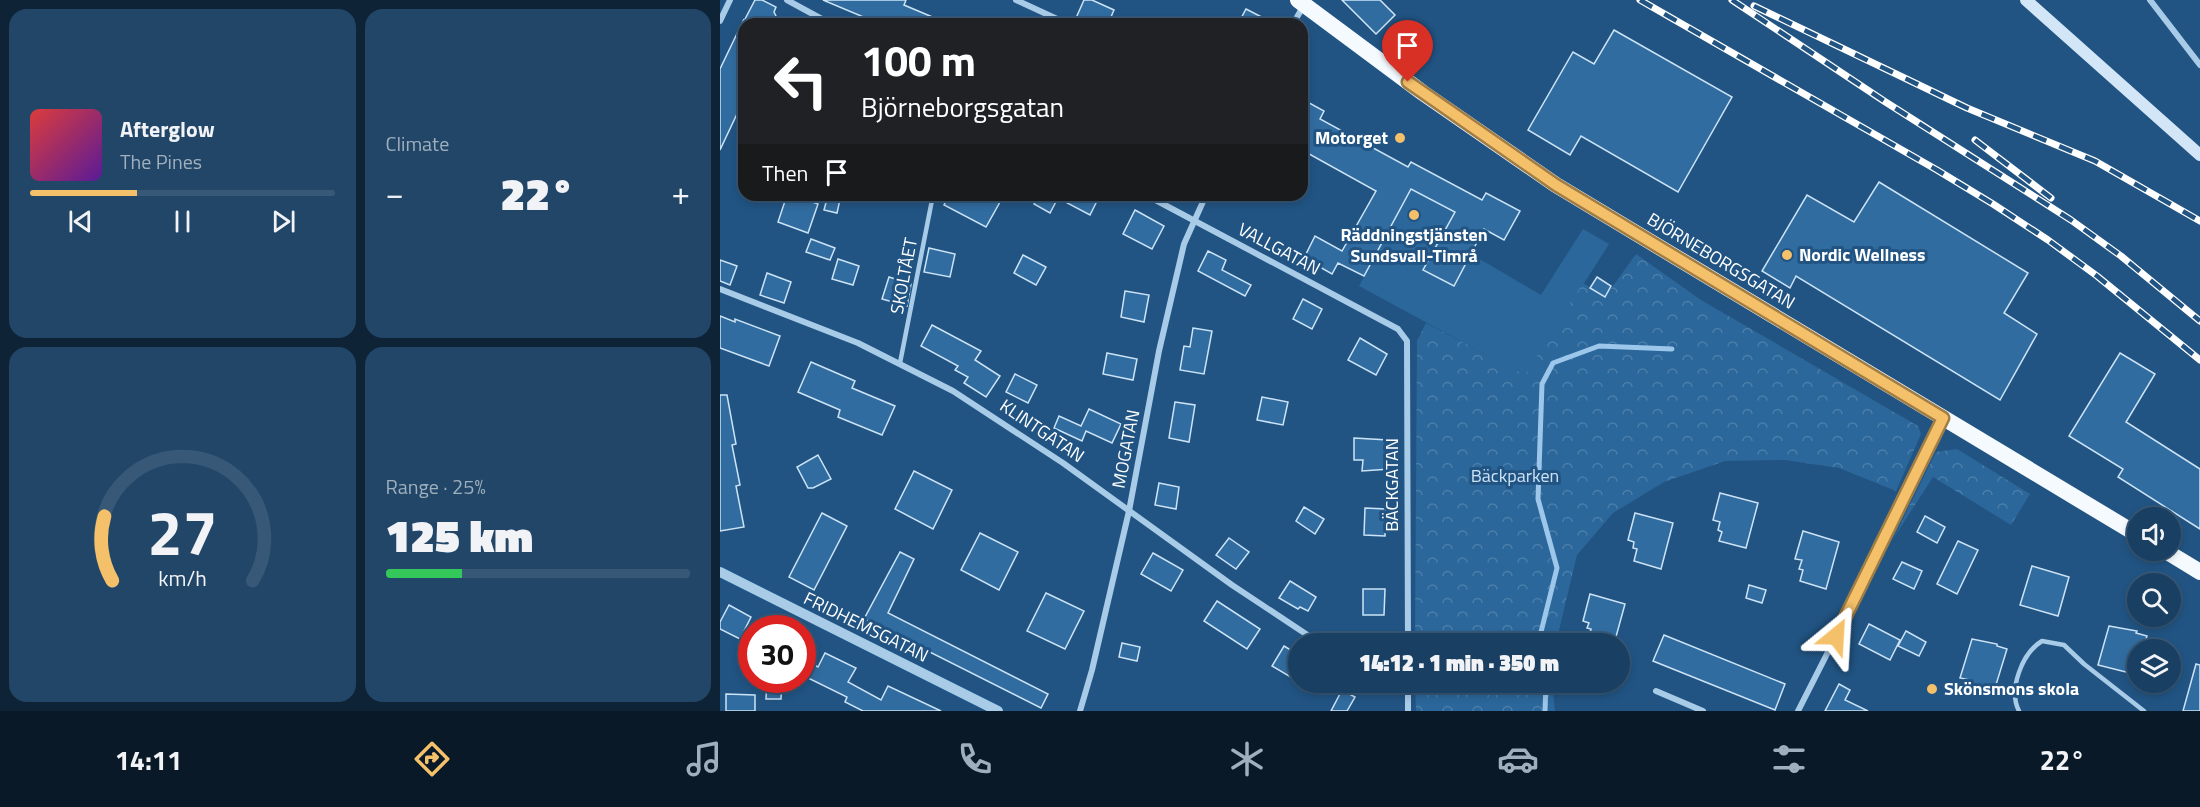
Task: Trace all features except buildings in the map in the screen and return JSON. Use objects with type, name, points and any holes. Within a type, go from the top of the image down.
[{"type":"highway","name":"BJÖRNEBORGSGATAN","points":[[1302,2],[1423,93],[1556,185],[2127,528]]},
{"type":"highway","points":[[2181,560],[2200,572]]},
{"type":"main road","points":[[2026,0],[2200,155]]},
{"type":"street","points":[[720,21],[730,0]]},
{"type":"street","points":[[787,0],[820,18]]},
{"type":"street","points":[[1016,0],[1055,18]]},
{"type":"street","points":[[2150,0],[2200,65]]},
{"type":"street","points":[[1295,18],[1302,2]]},
{"type":"street","name":"VALLGATAN","points":[[1157,201],[1398,329]]},
{"type":"street","name":"MOGATAN","points":[[1080,711],[1130,511],[1161,343],[1184,244],[1203,201]]},
{"type":"street","name":"KLINTGATAN","points":[[720,289],[858,343],[900,363],[988,412],[1262,606],[1305,633]]},
{"type":"street","name":"BÄCKGATAN","points":[[1398,329],[1407,341],[1408,633]]},
{"type":"street","points":[[1798,711],[1892,526],[1943,418]]},
{"type":"street","name":"FRIDHEMSGATAN","points":[[720,572],[998,711]]},
{"type":"street","points":[[1656,691],[1703,711]]},
{"type":"street","points":[[1407,693],[1408,711]]},
{"type":"lane","name":"SKOLTÅET","points":[[900,363],[932,201]]},
{"type":"lane","points":[[2019,711],[2015,704],[2016,685],[2023,661],[2035,645],[2042,641],[2064,645],[2084,664],[2144,711]]},
{"type":"green space","points":[[1411,189],[1471,220],[1451,219],[1423,269],[1454,286],[1471,254],[1541,295],[1583,229],[1609,244],[1525,376],[1359,286]]},
{"type":"green space","name":"Bäckparken","points":[[1636,254],[1701,300],[1918,426],[1921,434],[1896,491],[1839,468],[1785,460],[1725,461],[1664,482],[1613,513],[1577,555],[1558,633],[1415,633],[1417,341],[1426,323],[1525,375],[1583,283],[1605,297]]},
{"type":"green space","points":[[1957,449],[2030,494],[2011,525],[1933,477],[1893,539],[1936,452]]},
{"type":"green space","points":[[1415,693],[1553,693],[1555,711],[1416,711]]},
{"type":"waterway","points":[[1541,633],[1557,568],[1538,499],[1542,384],[1553,363],[1599,346],[1672,349]]},
{"type":"waterway","points":[[1545,711],[1546,693]]},
{"type":"railway","points":[[1640,0],[1993,204],[2097,276],[2200,360]]},
{"type":"railway","points":[[1732,0],[1884,101],[2071,220],[2121,256],[2200,321]]},
{"type":"railway","points":[[1754,6],[1967,108],[2095,161],[2200,221]]},
{"type":"railway","points":[[1975,140],[2051,198]]},
{"type":"place","name":"Motorget","points":[[1400,138]]},
{"type":"place","name":"Räddningstjänsten Sundsvall-Timrå","points":[[1414,215]]},
{"type":"place","name":"Nordic Wellness","points":[[1787,255]]},
{"type":"place","name":"Skönsmons skola","points":[[1932,689]]},
{"type":"route","points":[[1408,82],[1556,185],[1943,418],[1892,526],[1836,636]]}]
